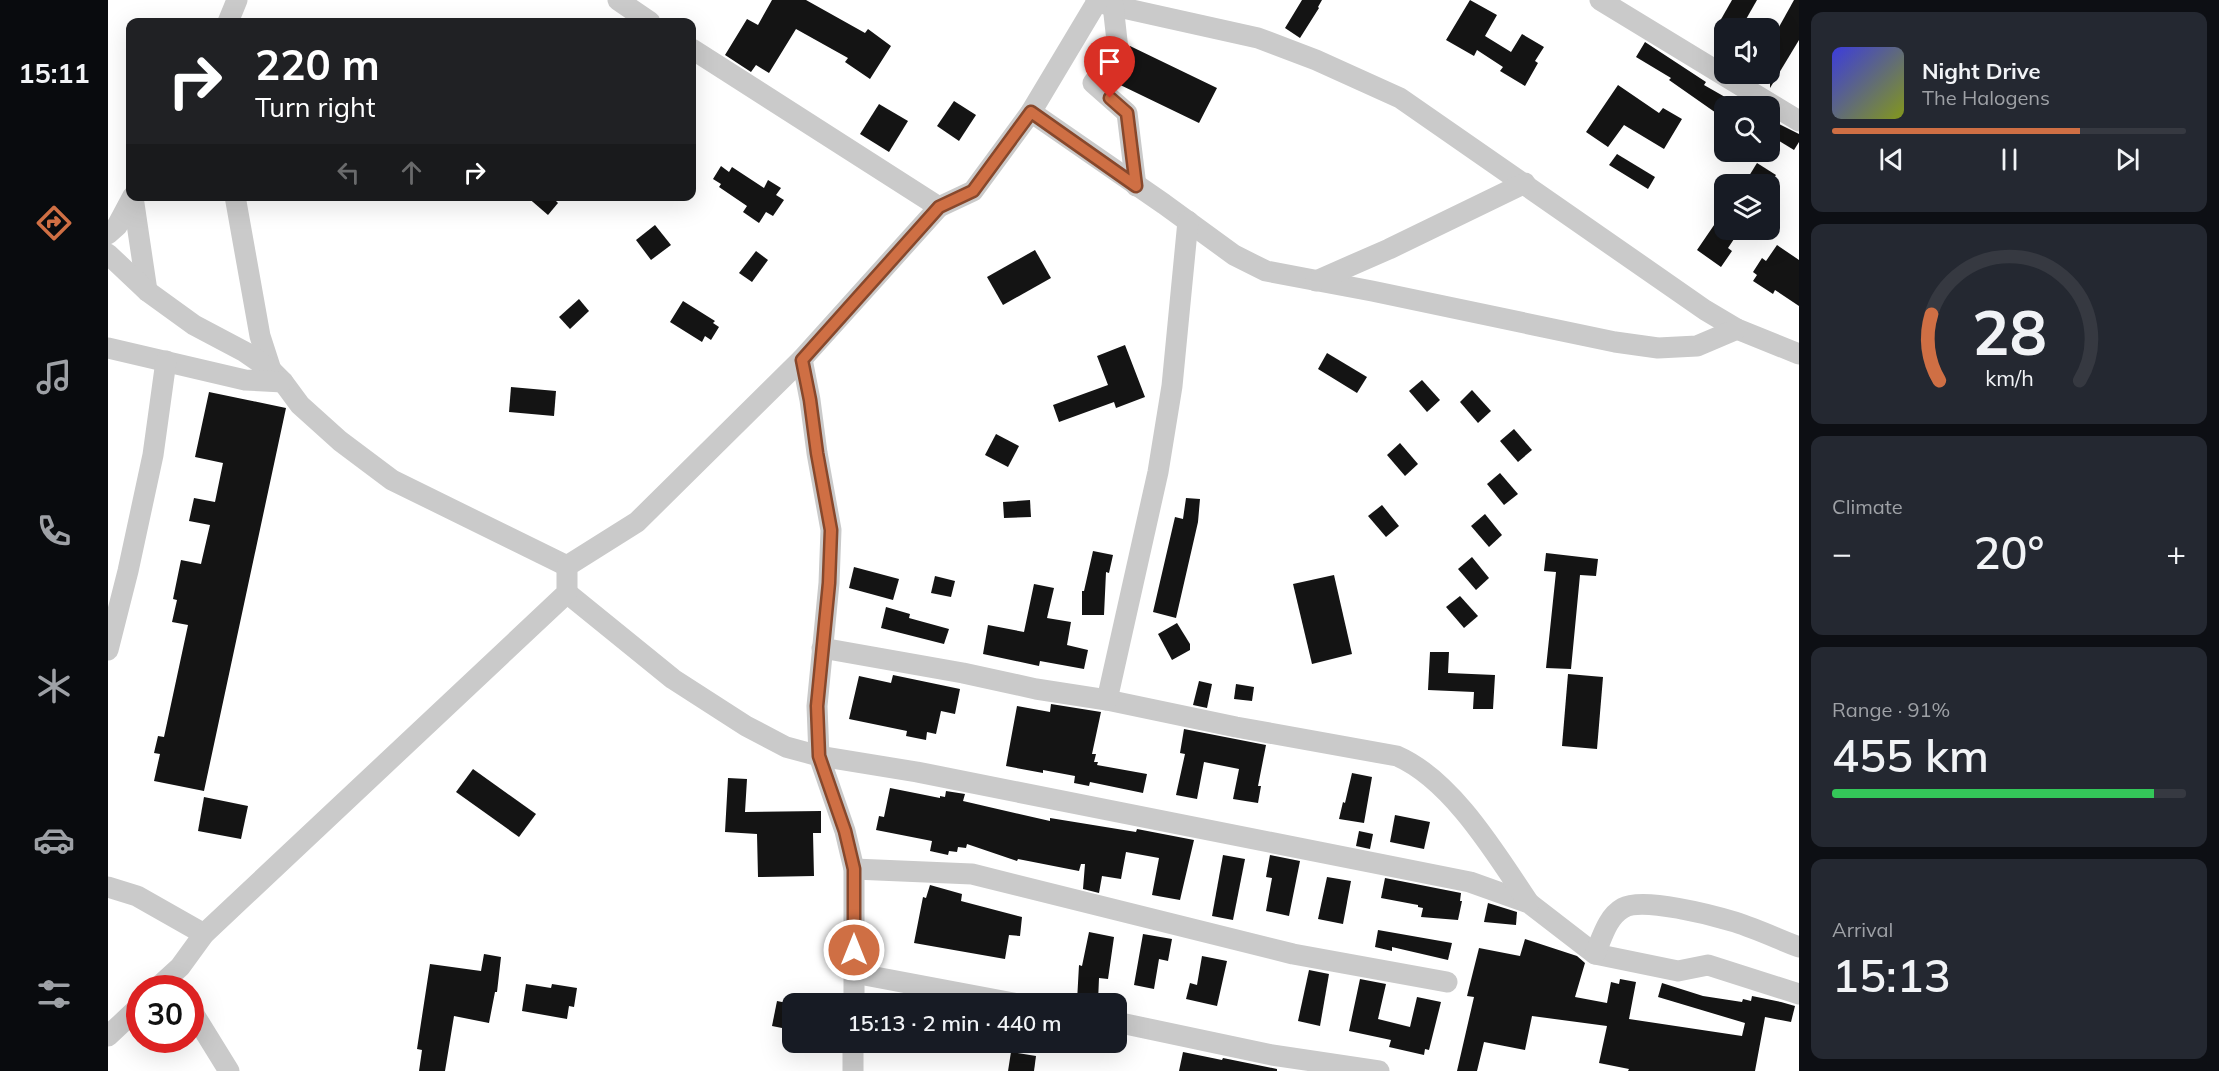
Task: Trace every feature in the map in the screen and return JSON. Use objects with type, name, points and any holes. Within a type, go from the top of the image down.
[{"type":"street","points":[[230,18],[237,0]]},
{"type":"street","points":[[618,0],[644,18]]},
{"type":"street","points":[[1600,0],[1799,122]]},
{"type":"street","points":[[567,566],[637,522],[802,360],[939,207],[973,191],[1031,112],[1102,2]]},
{"type":"street","points":[[1102,2],[1258,38],[1316,60],[1400,98],[1704,310],[1737,329],[1799,354]]},
{"type":"street","points":[[1102,2],[1118,50],[1093,83],[1127,113],[1136,186]]},
{"type":"street","points":[[696,52],[939,207]]},
{"type":"street","points":[[1031,112],[1234,255],[1266,271],[1592,338],[1658,348],[1697,346],[1737,329]]},
{"type":"street","points":[[1316,281],[1525,183]]},
{"type":"street","points":[[108,234],[117,226],[131,201]]},
{"type":"street","points":[[134,201],[147,291]]},
{"type":"street","points":[[236,201],[260,336],[277,376]]},
{"type":"street","points":[[1107,699],[1158,472],[1172,386],[1188,221]]},
{"type":"street","points":[[108,254],[147,291],[194,326],[245,351],[277,376],[300,405],[340,441],[392,480],[567,566]]},
{"type":"street","points":[[108,348],[245,380],[277,376]]},
{"type":"street","points":[[802,360],[831,530],[829,583],[817,706],[819,756],[845,831],[854,869],[854,993]]},
{"type":"street","points":[[108,650],[153,455],[165,361]]},
{"type":"street","points":[[171,975],[180,967],[204,934],[567,593],[567,566]]},
{"type":"street","points":[[567,593],[641,655],[700,697],[746,726],[786,747],[819,756],[917,772],[1470,882],[1529,903],[1595,954],[1678,971],[1708,965],[1799,994]]},
{"type":"street","points":[[822,648],[963,673],[1036,689],[1107,699],[1236,727],[1396,756],[1413,763],[1450,796],[1490,844],[1529,903]]},
{"type":"street","points":[[854,869],[972,874],[1293,954],[1447,982]]},
{"type":"street","points":[[108,886],[137,896],[204,934]]},
{"type":"street","points":[[1595,954],[1612,916],[1636,903],[1657,904],[1735,922],[1799,947]]},
{"type":"street","points":[[180,967],[182,975]]},
{"type":"street","points":[[854,973],[960,993]]},
{"type":"street","points":[[108,1036],[126,1019]]},
{"type":"street","points":[[1127,1024],[1272,1055],[1379,1071]]},
{"type":"street","points":[[204,1031],[229,1071]]},
{"type":"street","points":[[853,1053],[853,1071]]},
{"type":"building","points":[[772,0],[806,0],[865,33],[868,29],[891,46],[870,79],[845,62],[848,58],[796,29],[769,73],[756,65],[751,72],[725,55],[747,19],[758,25]]},
{"type":"building","points":[[1302,0],[1322,0],[1300,38],[1285,28]]},
{"type":"building","points":[[1470,0],[1497,15],[1485,36],[1511,52],[1522,34],[1544,47],[1535,61],[1538,63],[1525,86],[1500,71],[1503,67],[1477,50],[1474,56],[1446,40]]},
{"type":"building","points":[[1732,0],[1757,0],[1747,18],[1722,18]]},
{"type":"building","points":[[1794,0],[1799,0],[1799,40],[1780,71],[1780,25]]},
{"type":"building","points":[[1645,42],[1706,82],[1704,85],[1723,96],[1714,96],[1714,112],[1669,80],[1671,78],[1636,57]]},
{"type":"building","points":[[1130,46],[1217,88],[1199,123],[1112,81],[1128,58]]},
{"type":"building","points":[[1618,85],[1659,113],[1663,108],[1682,119],[1664,149],[1624,125],[1608,147],[1586,132]]},
{"type":"building","points":[[954,101],[976,115],[959,141],[937,126]]},
{"type":"building","points":[[879,104],[908,121],[889,152],[860,134]]},
{"type":"building","points":[[1780,124],[1799,134],[1799,142],[1794,150],[1780,141]]},
{"type":"building","points":[[1617,154],[1655,177],[1648,189],[1609,165]]},
{"type":"building","points":[[1757,163],[1774,174],[1750,174]]},
{"type":"building","points":[[721,166],[729,172],[732,167],[764,188],[768,180],[781,188],[776,195],[784,200],[773,216],[766,212],[759,223],[743,212],[747,206],[719,187],[721,184],[713,179]]},
{"type":"building","points":[[532,201],[556,201],[558,203],[548,215]]},
{"type":"building","points":[[655,225],[671,245],[651,260],[636,240]]},
{"type":"building","points":[[1714,225],[1714,240],[1733,240],[1728,248],[1732,251],[1721,267],[1697,250]]},
{"type":"building","points":[[1777,245],[1799,260],[1799,306],[1775,290],[1773,294],[1753,281],[1757,275],[1753,272],[1762,258],[1766,261]]},
{"type":"building","points":[[1035,250],[1051,278],[1003,305],[987,277]]},
{"type":"building","points":[[756,251],[768,260],[752,282],[739,273]]},
{"type":"building","points":[[579,299],[589,311],[570,329],[559,317]]},
{"type":"building","points":[[683,301],[715,321],[713,323],[719,327],[711,340],[705,336],[702,342],[670,322]]},
{"type":"building","points":[[1125,345],[1145,397],[1116,408],[1114,402],[1059,422],[1053,405],[1108,385],[1097,356]]},
{"type":"building","points":[[1327,353],[1367,377],[1357,393],[1318,369]]},
{"type":"building","points":[[1422,380],[1440,400],[1427,412],[1409,391]]},
{"type":"building","points":[[511,387],[556,391],[554,416],[509,412]]},
{"type":"building","points":[[1472,390],[1491,411],[1478,423],[1460,402]]},
{"type":"building","points":[[209,392],[286,408],[204,791],[154,781],[160,754],[154,753],[158,736],[164,737],[188,625],[172,622],[177,600],[173,599],[181,560],[201,564],[210,525],[189,521],[194,498],[215,502],[223,463],[195,457]]},
{"type":"building","points":[[1514,429],[1532,450],[1518,462],[1500,441]]},
{"type":"building","points":[[996,434],[1019,446],[1008,467],[985,455]]},
{"type":"building","points":[[1400,443],[1418,464],[1405,476],[1387,455]]},
{"type":"building","points":[[1500,473],[1518,494],[1504,505],[1487,484]]},
{"type":"building","points":[[1186,498],[1200,499],[1198,522],[1176,618],[1153,612],[1175,517],[1183,519]]},
{"type":"building","points":[[1030,500],[1031,517],[1004,518],[1003,502]]},
{"type":"building","points":[[1382,505],[1399,526],[1386,537],[1368,516]]},
{"type":"building","points":[[1485,514],[1502,535],[1489,547],[1471,526]]},
{"type":"building","points":[[1093,551],[1113,555],[1109,573],[1106,572],[1104,615],[1082,615],[1082,591],[1084,591]]},
{"type":"building","points":[[1546,553],[1598,559],[1596,576],[1580,575],[1571,669],[1546,668],[1556,572],[1544,571]]},
{"type":"building","points":[[1472,557],[1489,578],[1476,590],[1458,569]]},
{"type":"building","points":[[854,567],[899,579],[893,600],[849,588]]},
{"type":"building","points":[[1334,575],[1352,654],[1312,664],[1293,584]]},
{"type":"building","points":[[935,576],[955,581],[951,597],[931,593]]},
{"type":"building","points":[[1034,584],[1054,588],[1047,618],[1071,622],[1067,645],[1088,650],[1084,669],[1040,661],[1039,666],[983,654],[988,625],[1024,632]]},
{"type":"building","points":[[1460,596],[1478,616],[1464,628],[1446,607]]},
{"type":"building","points":[[886,607],[910,614],[909,618],[949,629],[944,644],[881,628]]},
{"type":"building","points":[[1177,623],[1190,644],[1190,650],[1172,660],[1158,634]]},
{"type":"building","points":[[1430,652],[1449,652],[1448,673],[1495,675],[1493,709],[1473,709],[1474,692],[1428,690]]},
{"type":"building","points":[[1568,674],[1603,677],[1597,749],[1562,746]]},
{"type":"building","points":[[893,675],[960,689],[955,714],[941,711],[936,734],[927,732],[926,740],[906,736],[907,731],[849,719],[859,676],[891,683]]},
{"type":"building","points":[[1199,681],[1212,684],[1207,708],[1193,705]]},
{"type":"building","points":[[1236,684],[1254,687],[1252,701],[1234,699]]},
{"type":"building","points":[[1051,704],[1101,712],[1092,754],[1096,754],[1094,762],[1098,762],[1097,765],[1147,774],[1143,793],[1090,782],[1089,786],[1074,783],[1075,776],[1006,766],[1017,706],[1050,712]]},
{"type":"building","points":[[1184,729],[1266,745],[1258,786],[1261,786],[1258,803],[1233,799],[1239,769],[1204,762],[1197,799],[1176,795],[1185,754],[1180,753]]},
{"type":"building","points":[[473,769],[536,814],[519,837],[456,792]]},
{"type":"building","points":[[1352,773],[1372,777],[1364,823],[1339,819]]},
{"type":"building","points":[[728,778],[747,779],[745,812],[821,811],[821,833],[813,833],[814,876],[758,877],[757,834],[725,832]]},
{"type":"building","points":[[890,788],[940,798],[940,796],[945,797],[946,791],[965,794],[963,801],[1050,821],[1050,818],[1136,832],[1137,829],[1194,840],[1180,900],[1152,895],[1159,858],[1126,852],[1121,879],[1102,876],[1099,893],[1083,889],[1085,864],[1081,864],[1079,871],[1018,859],[1017,861],[967,844],[966,848],[958,847],[957,852],[949,851],[948,855],[930,851],[932,841],[876,830],[879,816],[884,817]]},
{"type":"building","points":[[204,797],[248,806],[241,839],[198,831]]},
{"type":"building","points":[[1395,815],[1430,822],[1424,849],[1390,842]]},
{"type":"building","points":[[1359,831],[1373,834],[1370,849],[1356,846]]},
{"type":"building","points":[[1223,855],[1245,859],[1233,920],[1212,916]]},
{"type":"building","points":[[1270,855],[1300,861],[1289,916],[1266,911],[1272,878],[1266,877]]},
{"type":"building","points":[[1327,877],[1351,881],[1343,924],[1318,919]]},
{"type":"building","points":[[1385,878],[1461,893],[1460,901],[1462,901],[1458,920],[1421,917],[1423,908],[1418,905],[1381,898]]},
{"type":"building","points":[[930,885],[962,894],[961,901],[1022,917],[1020,936],[1009,935],[1005,959],[914,943],[923,897],[926,898]]},
{"type":"building","points":[[1488,903],[1517,912],[1516,925],[1484,922]]},
{"type":"building","points":[[1378,930],[1452,943],[1448,960],[1392,947],[1392,951],[1375,947]]},
{"type":"building","points":[[1089,932],[1114,937],[1108,979],[1099,978],[1098,993],[1077,993],[1079,965],[1082,966]]},
{"type":"building","points":[[1143,934],[1172,939],[1168,961],[1159,959],[1154,989],[1134,985]]},
{"type":"building","points":[[1525,939],[1577,956],[1585,963],[1575,997],[1607,1003],[1611,982],[1619,984],[1620,979],[1636,982],[1629,1019],[1742,1036],[1745,1023],[1658,997],[1662,983],[1703,996],[1742,1002],[1743,999],[1751,1001],[1752,996],[1795,1006],[1791,1022],[1765,1017],[1755,1071],[1628,1071],[1629,1069],[1599,1063],[1607,1026],[1532,1016],[1525,1050],[1484,1042],[1477,1071],[1457,1071],[1474,997],[1467,996],[1479,948],[1520,956]]},
{"type":"building","points":[[484,954],[501,957],[497,992],[495,992],[489,1023],[454,1016],[445,1071],[419,1071],[422,1050],[417,1049],[430,964],[481,971]]},
{"type":"building","points":[[1202,956],[1227,961],[1217,1006],[1186,999],[1190,983],[1197,985]]},
{"type":"building","points":[[1309,970],[1329,974],[1320,1026],[1298,1021]]},
{"type":"building","points":[[1360,979],[1386,984],[1378,1019],[1410,1027],[1417,997],[1441,1002],[1429,1050],[1425,1049],[1424,1055],[1389,1047],[1391,1040],[1349,1031]]},
{"type":"building","points":[[526,984],[551,988],[552,984],[577,988],[574,1007],[569,1006],[567,1019],[522,1011]]},
{"type":"building","points":[[777,1001],[782,1002],[782,1028],[772,1026]]},
{"type":"building","points":[[1183,1052],[1222,1060],[1223,1058],[1277,1069],[1277,1071],[1179,1071]]},
{"type":"building","points":[[1011,1053],[1036,1056],[1034,1071],[1008,1071]]},
{"type":"route","points":[[854,950],[854,869],[845,831],[819,756],[817,706],[829,583],[831,530],[802,360],[939,207],[973,191],[1031,112],[1136,186],[1127,113],[1110,98]]}]
